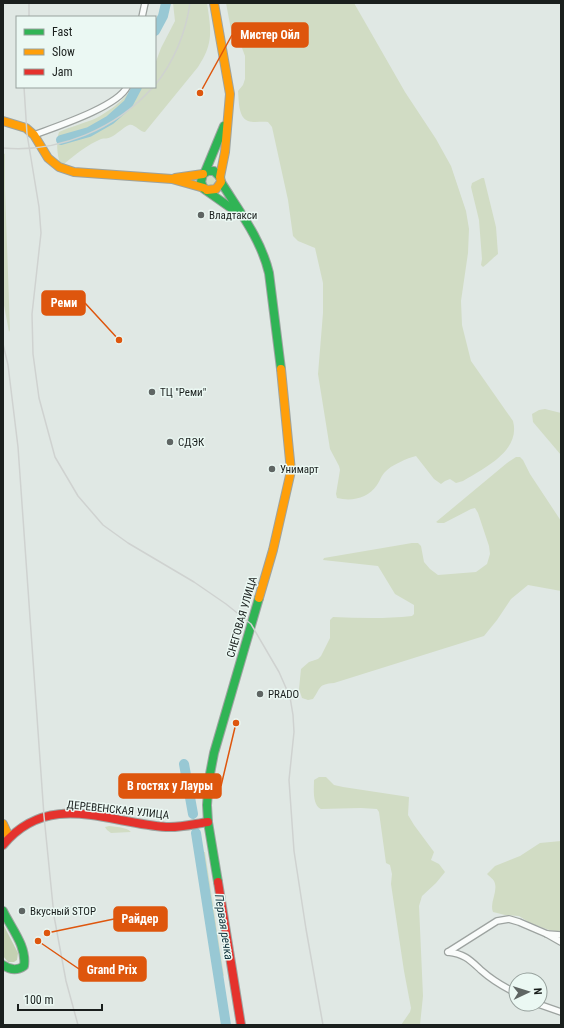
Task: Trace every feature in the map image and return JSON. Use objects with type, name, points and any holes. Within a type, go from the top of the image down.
[{"type":"main road","points":[[3,121],[26,128],[34,135],[48,158],[62,168],[74,172],[172,179],[212,191],[216,189],[220,179],[225,152],[230,91],[214,3]]},
{"type":"main road","points":[[205,189],[201,182],[228,116]]},
{"type":"main road","points":[[172,179],[214,171],[220,179]]},
{"type":"main road","name":"СНЕГОВАЯ УЛИЦА","points":[[220,179],[244,218],[260,248],[269,273],[279,343],[292,471],[273,550],[210,770],[206,798],[207,823],[241,1025]]},
{"type":"main road","name":"СНЕГОВАЯ УЛИЦА","points":[[205,189],[244,218]]},
{"type":"main road","name":"ДЕРЕВЕНСКАЯ УЛИЦА","points":[[3,845],[9,837],[25,824],[34,819],[59,814],[99,816],[173,827],[207,823]]},
{"type":"main road","points":[[3,824],[9,837]]},
{"type":"main road","points":[[3,911],[22,948],[25,958],[24,966],[16,970],[8,969],[3,965]]},
{"type":"street","points":[[142,16],[146,3]]},
{"type":"street","points":[[34,135],[91,113],[119,97],[125,88]]},
{"type":"street","points":[[508,988],[482,971],[471,959],[459,954],[448,952],[497,920],[509,919],[519,922],[547,934],[561,942]]},
{"type":"street","points":[[547,934],[561,935]]},
{"type":"street","points":[[548,1007],[561,1012]]},
{"type":"green space","points":[[173,3],[207,3],[210,21],[210,36],[207,51],[198,67],[145,132],[133,125],[129,125],[110,138],[101,139],[91,144],[64,164],[60,163],[57,148],[59,132],[92,120],[103,114],[125,97],[131,88],[156,88],[156,61],[175,21]]},
{"type":"green space","points":[[226,3],[354,3],[405,92],[436,139],[451,166],[466,211],[469,229],[468,253],[461,301],[462,325],[471,361],[513,421],[514,432],[512,441],[499,457],[463,481],[456,483],[450,479],[441,484],[434,479],[416,456],[400,462],[388,469],[373,489],[364,496],[354,499],[337,498],[336,494],[340,470],[330,449],[318,374],[323,313],[323,283],[315,248],[298,241],[293,236],[288,200],[272,127],[268,122],[248,121],[242,116],[238,91],[243,85],[245,79],[245,56],[242,48],[232,35]]},
{"type":"green space","points":[[3,153],[5,154],[9,332],[3,300]]},
{"type":"green space","points":[[210,176],[215,181],[210,186],[205,181]]},
{"type":"green space","points":[[484,178],[496,227],[498,254],[483,267],[481,265],[482,259],[479,220],[471,187],[472,183]]},
{"type":"green space","points":[[545,409],[561,413],[561,455],[533,422],[532,414],[539,410]]},
{"type":"green space","points":[[516,457],[520,457],[523,460],[530,474],[561,521],[561,591],[528,585],[511,599],[484,636],[334,683],[325,684],[320,687],[313,699],[308,700],[302,698],[299,689],[301,669],[309,662],[318,659],[321,656],[330,638],[330,620],[333,617],[392,618],[412,616],[414,614],[414,605],[395,594],[378,566],[323,560],[324,558],[418,543],[421,546],[424,562],[438,575],[476,572],[487,564],[490,554],[489,546],[475,508],[444,523],[436,522]]},
{"type":"green space","points":[[319,777],[326,777],[334,785],[343,787],[409,797],[408,815],[434,852],[431,860],[439,864],[445,872],[422,896],[419,906],[423,996],[420,1025],[401,1025],[411,1008],[391,884],[392,874],[390,865],[386,863],[379,812],[377,809],[361,808],[321,809],[316,804],[314,792],[314,780]]},
{"type":"green space","points":[[109,826],[124,828],[131,832],[111,833],[105,827]]},
{"type":"green space","points":[[561,841],[561,932],[549,930],[530,923],[519,916],[493,912],[492,904],[495,893],[495,885],[493,880],[487,874],[495,866],[520,856],[540,843]]},
{"type":"green space","points":[[203,852],[205,852],[224,976],[222,975]]},
{"type":"green space","points":[[3,924],[18,953],[17,960],[14,962],[8,962],[3,956]]},
{"type":"waterway","name":"Первая речка","points":[[156,29],[163,16],[166,3]]},
{"type":"waterway","name":"Первая речка","points":[[61,140],[89,132],[110,120],[128,104],[136,88]]},
{"type":"waterway","name":"Первая речка","points":[[184,764],[193,814]]},
{"type":"waterway","name":"Первая речка","points":[[196,833],[226,1025]]},
{"type":"railway","points":[[29,3],[29,16]]},
{"type":"railway","points":[[156,84],[168,67],[178,46],[186,25],[190,3]]},
{"type":"railway","points":[[24,88],[27,134],[39,207],[41,233],[32,314],[33,354],[39,398],[55,457],[78,496],[103,525],[128,543],[194,582],[226,604],[251,624],[279,672],[290,697],[293,715],[294,732],[289,780],[294,851],[323,1025]]},
{"type":"railway","points":[[3,148],[24,149],[45,146],[65,142],[85,135],[122,115],[152,88]]},
{"type":"railway","points":[[3,344],[8,365],[18,447],[44,816],[54,916],[66,981],[78,1025]]},
{"type":"traffic: fast","points":[[205,172],[224,126]]},
{"type":"traffic: fast","points":[[220,177],[214,171],[208,171],[203,174],[201,182],[204,189],[238,213]]},
{"type":"traffic: fast","points":[[221,182],[255,237],[261,249],[269,273],[281,369]]},
{"type":"traffic: fast","points":[[218,882],[208,822],[207,805],[209,779],[214,753],[259,598]]},
{"type":"traffic: fast","points":[[3,911],[21,944],[24,966],[19,969],[11,969],[3,965]]},
{"type":"traffic: slow","points":[[207,190],[216,189],[221,182],[220,177],[225,152],[230,94],[214,3]]},
{"type":"traffic: slow","points":[[3,121],[26,128],[34,135],[48,158],[59,167],[74,172],[172,179],[204,188]]},
{"type":"traffic: slow","points":[[175,178],[203,174]]},
{"type":"traffic: slow","points":[[259,598],[273,550],[291,471],[281,369]]},
{"type":"traffic: slow","points":[[3,824],[9,837]]},
{"type":"traffic: jam","points":[[3,845],[21,828],[40,818],[59,814],[101,816],[166,827],[208,822]]},
{"type":"traffic: jam","points":[[218,882],[241,1025]]},
{"type":"place","name":"Мистер Ойл","points":[[200,93]]},
{"type":"place","name":"Владтакси","points":[[201,215]]},
{"type":"place","name":"Реми","points":[[119,340]]},
{"type":"place","name":"ТЦ \"Реми\"","points":[[152,392]]},
{"type":"place","name":"СДЭК","points":[[170,442]]},
{"type":"place","name":"Унимарт","points":[[272,469]]},
{"type":"place","name":"PRADO","points":[[260,694]]},
{"type":"place","name":"В гостях у Лауры","points":[[236,723]]},
{"type":"place","name":"Вкусный STOP","points":[[22,911]]},
{"type":"place","name":"Райдер","points":[[47,933]]},
{"type":"place","name":"Grand Prix","points":[[38,941]]}]
